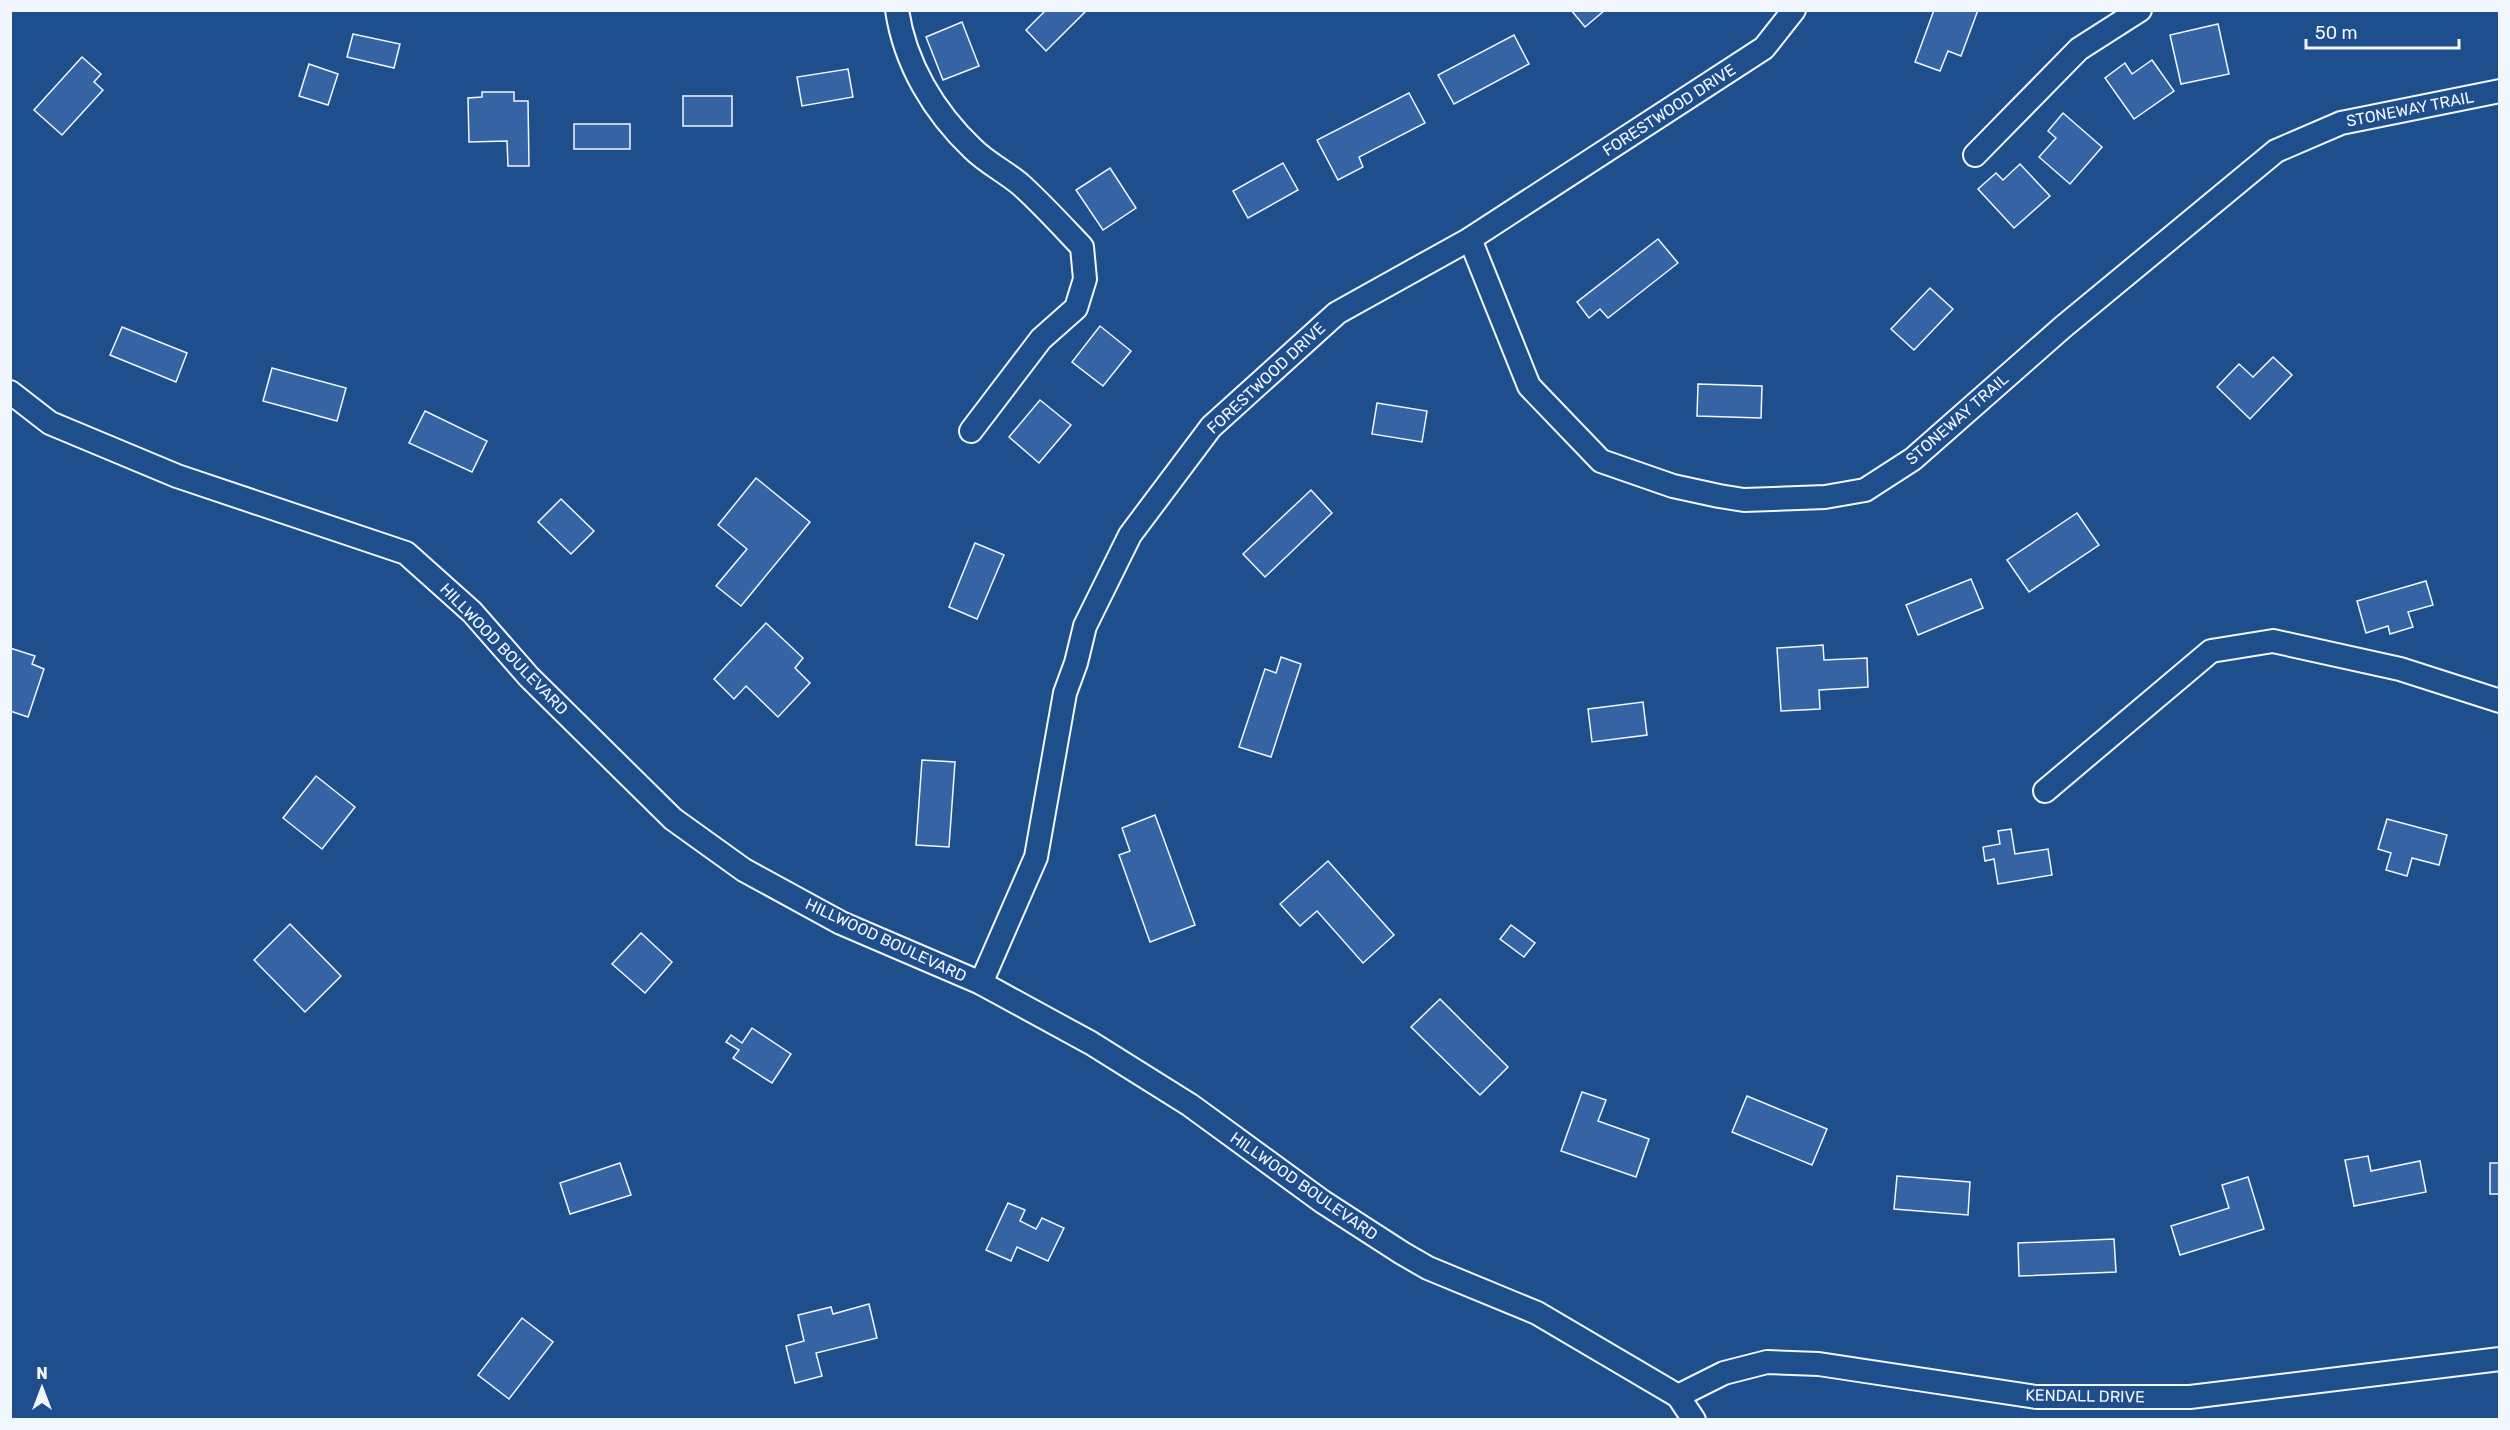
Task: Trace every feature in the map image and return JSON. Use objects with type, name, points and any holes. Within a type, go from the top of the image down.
[{"type":"street","points":[[897,10],[906,52],[916,76],[941,112],[973,150],[1019,183],[1082,247],[1085,279],[1076,308],[1041,339],[971,431]]},
{"type":"street","name":"FORESTWOOD DRIVE","points":[[981,982],[1036,857],[1065,693],[1076,663],[1085,626],[1130,534],[1210,427],[1337,313],[1470,239],[1764,48],[1794,10]]},
{"type":"street","points":[[1975,155],[2079,50],[2140,10]]},
{"type":"street","name":"STONEWAY TRAIL","points":[[1470,239],[1528,386],[1601,461],[1673,486],[1719,496],[1744,500],[1825,498],[1865,490],[1913,459],[2071,319],[2276,151],[2341,123],[2499,91]]},
{"type":"street","name":"HILLWOOD BOULEVARD","points":[[10,392],[50,423],[171,473],[406,552],[472,612],[530,677],[673,819],[744,870],[841,923],[981,982],[1091,1043],[1171,1093],[1323,1202],[1402,1253],[1428,1268],[1537,1313],[1678,1396],[1694,1419]]},
{"type":"street","points":[[2045,791],[2211,651],[2273,641],[2400,669],[2499,701]]},
{"type":"street","name":"KENDALL DRIVE","points":[[1678,1396],[1724,1373],[1767,1362],[1819,1364],[2036,1396],[2190,1397],[2499,1359]]},
{"type":"building","points":[[1046,10],[1087,10],[1046,51],[1026,30]]},
{"type":"building","points":[[1571,10],[1605,10],[1585,27]]},
{"type":"building","points":[[1934,10],[1978,10],[1961,56],[1948,51],[1940,71],[1915,62]]},
{"type":"building","points":[[962,22],[979,66],[943,80],[926,37]]},
{"type":"building","points":[[2218,24],[2229,74],[2181,84],[2170,35]]},
{"type":"building","points":[[353,34],[400,44],[394,68],[347,57]]},
{"type":"building","points":[[1514,35],[1529,64],[1454,104],[1438,75]]},
{"type":"building","points":[[82,57],[101,74],[94,82],[103,90],[62,135],[34,110]]},
{"type":"building","points":[[2152,60],[2174,91],[2134,119],[2105,78],[2125,63],[2132,74]]},
{"type":"building","points":[[309,64],[338,74],[328,105],[299,96]]},
{"type":"building","points":[[848,69],[853,97],[802,106],[797,77]]},
{"type":"building","points":[[482,92],[514,92],[514,101],[528,101],[529,166],[508,166],[507,141],[469,142],[468,98],[482,97]]},
{"type":"building","points":[[1409,93],[1425,123],[1359,157],[1363,167],[1338,180],[1317,140]]},
{"type":"building","points":[[683,96],[732,96],[732,126],[683,126]]},
{"type":"building","points":[[2063,113],[2102,147],[2070,184],[2039,157],[2056,138],[2048,131]]},
{"type":"building","points":[[574,124],[630,124],[630,149],[574,149]]},
{"type":"building","points":[[1283,163],[1298,190],[1248,218],[1233,191]]},
{"type":"building","points":[[2020,164],[2050,196],[2014,228],[1978,189],[1996,173],[2003,180]]},
{"type":"building","points":[[1110,168],[1136,208],[1103,230],[1076,190]]},
{"type":"building","points":[[1658,239],[1678,263],[1608,318],[1600,309],[1589,318],[1577,302]]},
{"type":"building","points":[[1930,288],[1953,309],[1914,350],[1891,329]]},
{"type":"building","points":[[1100,326],[1131,351],[1103,386],[1072,362]]},
{"type":"building","points":[[122,327],[187,353],[176,382],[110,355]]},
{"type":"building","points":[[2273,357],[2292,375],[2250,419],[2217,387],[2239,364],[2253,377]]},
{"type":"building","points":[[272,368],[346,388],[337,421],[263,401]]},
{"type":"building","points":[[1698,384],[1762,386],[1761,418],[1697,416]]},
{"type":"building","points":[[1040,400],[1071,425],[1039,463],[1009,437]]},
{"type":"building","points":[[1377,403],[1427,411],[1422,442],[1372,434]]},
{"type":"building","points":[[425,411],[487,441],[472,472],[409,443]]},
{"type":"building","points":[[756,478],[810,522],[741,606],[716,586],[747,549],[718,525]]},
{"type":"building","points":[[1311,490],[1332,513],[1265,577],[1243,554]]},
{"type":"building","points":[[561,499],[594,531],[571,554],[538,522]]},
{"type":"building","points":[[2077,513],[2099,545],[2029,592],[2007,560]]},
{"type":"building","points":[[975,543],[1004,555],[977,619],[949,607]]},
{"type":"building","points":[[1971,579],[1983,608],[1918,635],[1906,605]]},
{"type":"building","points":[[2426,581],[2433,605],[2408,612],[2413,627],[2390,634],[2388,626],[2366,633],[2357,601]]},
{"type":"building","points":[[766,623],[803,658],[795,668],[810,683],[778,717],[746,686],[734,699],[714,679]]},
{"type":"building","points":[[1823,645],[1824,660],[1867,658],[1868,687],[1819,690],[1820,709],[1781,711],[1777,648]]},
{"type":"building","points":[[10,648],[35,656],[32,664],[44,669],[28,717],[10,711]]},
{"type":"building","points":[[1281,657],[1301,664],[1271,757],[1239,747],[1265,669],[1276,673]]},
{"type":"building","points":[[1643,702],[1647,735],[1592,742],[1588,709]]},
{"type":"building","points":[[922,760],[955,762],[949,847],[916,845]]},
{"type":"building","points":[[316,776],[355,807],[322,849],[283,818]]},
{"type":"building","points":[[1155,815],[1195,925],[1150,942],[1119,855],[1130,851],[1122,828]]},
{"type":"building","points":[[2387,819],[2447,835],[2439,865],[2412,858],[2407,876],[2386,870],[2391,853],[2378,849]]},
{"type":"building","points":[[2011,829],[2015,854],[2048,849],[2052,875],[1998,884],[1994,859],[1985,861],[1983,847],[2000,844],[1998,831]]},
{"type":"building","points":[[1328,861],[1394,935],[1363,963],[1317,911],[1300,926],[1280,904]]},
{"type":"building","points":[[290,924],[341,976],[305,1012],[254,960]]},
{"type":"building","points":[[1511,925],[1535,943],[1524,957],[1500,939]]},
{"type":"building","points":[[641,933],[672,962],[645,993],[612,964]]},
{"type":"building","points":[[1440,999],[1508,1067],[1480,1095],[1411,1027]]},
{"type":"building","points":[[752,1028],[791,1054],[772,1083],[733,1058],[739,1050],[726,1042],[731,1035],[742,1043]]},
{"type":"building","points":[[1582,1092],[1606,1100],[1598,1121],[1649,1139],[1636,1177],[1561,1151]]},
{"type":"building","points":[[1747,1096],[1827,1129],[1812,1165],[1732,1132]]},
{"type":"building","points":[[2368,1156],[2371,1171],[2420,1161],[2426,1192],[2354,1206],[2345,1160]]},
{"type":"building","points":[[620,1163],[631,1195],[570,1214],[560,1183]]},
{"type":"building","points":[[2490,1163],[2500,1163],[2500,1194],[2490,1194]]},
{"type":"building","points":[[1897,1176],[1970,1182],[1968,1215],[1894,1209]]},
{"type":"building","points":[[2248,1177],[2264,1229],[2180,1255],[2171,1226],[2229,1208],[2222,1185]]},
{"type":"building","points":[[1008,1203],[1025,1210],[1020,1221],[1036,1229],[1042,1218],[1064,1228],[1048,1261],[1017,1247],[1011,1261],[986,1250]]},
{"type":"building","points":[[2114,1239],[2116,1272],[2019,1276],[2018,1243]]},
{"type":"building","points":[[869,1304],[877,1338],[816,1353],[822,1376],[795,1383],[786,1346],[804,1341],[798,1315],[831,1307],[833,1314]]},
{"type":"building","points":[[522,1318],[553,1342],[509,1399],[478,1375]]}]
